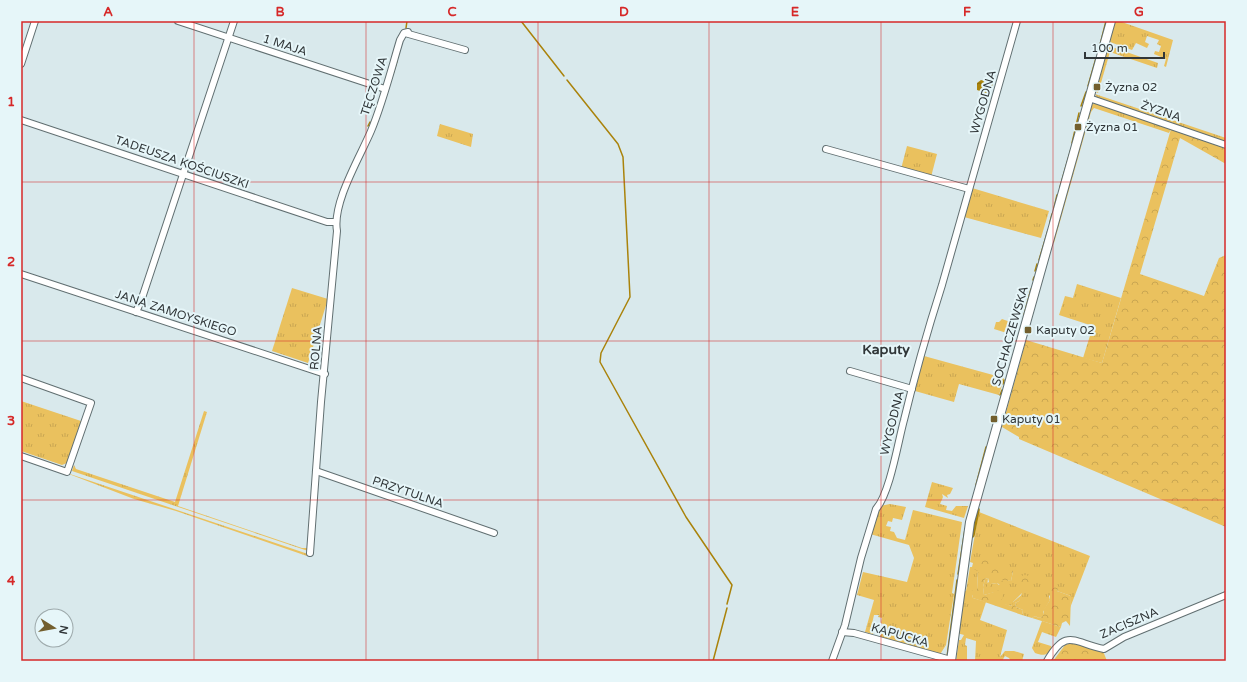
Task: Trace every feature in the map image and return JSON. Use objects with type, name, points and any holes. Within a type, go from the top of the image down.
[{"type":"street","points":[[21,64],[35,21]]},
{"type":"street","name":"1 MAJA","points":[[178,21],[385,89]]},
{"type":"street","points":[[136,312],[141,301],[234,21]]},
{"type":"street","name":"WYGODNA","points":[[832,661],[842,632],[861,558],[876,509],[881,503],[891,472],[912,389],[1017,21]]},
{"type":"street","name":"SOCHACZEWSKA","points":[[951,661],[970,522],[1111,21]]},
{"type":"street","name":"TĘCZOWA","points":[[362,150],[372,130],[400,40],[406,33],[465,50]]},
{"type":"street","name":"ŻYZNA","points":[[1089,98],[1226,145]]},
{"type":"street","name":"TADEUSZA KOŚCIUSZKI","points":[[21,120],[314,217],[336,222]]},
{"type":"street","points":[[826,149],[968,189]]},
{"type":"street","name":"ROLNA","points":[[310,553],[338,231],[336,222],[337,214],[350,177],[362,150]]},
{"type":"street","name":"JANA ZAMOYSKIEGO","points":[[21,274],[325,374]]},
{"type":"street","points":[[850,371],[912,389]]},
{"type":"street","points":[[21,378],[90,403],[67,472],[21,456]]},
{"type":"street","name":"PRZYTULNA","points":[[316,471],[494,533]]},
{"type":"street","name":"ZACISZNA","points":[[1047,661],[1054,648],[1063,642],[1074,638],[1104,649],[1124,637],[1226,594]]},
{"type":"street","name":"KAPUCKA","points":[[842,632],[854,633],[951,661]]},
{"type":"green space","points":[[1114,21],[1119,21],[1173,40],[1166,67],[1164,66],[1166,59],[1154,54],[1155,51],[1159,52],[1161,46],[1157,44],[1159,40],[1147,36],[1145,42],[1149,44],[1147,48],[1136,43],[1132,50],[1110,42]]},
{"type":"green space","points":[[1108,47],[1158,63],[1157,68],[1110,52],[1098,93],[1096,92]]},
{"type":"green space","points":[[1095,94],[1226,138],[1226,142],[1097,98]]},
{"type":"green space","points":[[1094,103],[1171,129],[1169,133],[1094,108],[1091,112],[1054,243],[1052,240],[1091,106]]},
{"type":"green space","points":[[440,124],[473,134],[471,147],[437,136]]},
{"type":"green space","points":[[1171,129],[1176,131],[1177,129],[1226,146],[1226,164],[1180,138],[1140,274],[1204,296],[1219,258],[1226,255],[1226,527],[1019,439],[1019,437],[1002,427],[1026,340],[1102,363]]},
{"type":"green space","points":[[907,146],[937,154],[931,177],[901,169]]},
{"type":"green space","points":[[972,188],[1049,211],[1041,238],[964,217]]},
{"type":"green space","points":[[1077,284],[1121,298],[1102,363],[1083,358],[1093,326],[1059,315],[1065,296],[1073,298]]},
{"type":"green space","points":[[292,288],[328,299],[308,363],[272,351]]},
{"type":"green space","points":[[1002,319],[1016,324],[1013,335],[994,329],[996,322],[999,322]]},
{"type":"green space","points":[[924,356],[1004,378],[999,395],[959,384],[954,402],[915,391]]},
{"type":"green space","points":[[21,401],[81,421],[67,463],[62,465],[21,451]]},
{"type":"green space","points":[[204,411],[207,412],[178,506],[302,548],[308,548],[308,551],[72,471],[74,465],[76,469],[175,502]]},
{"type":"green space","points":[[61,471],[308,554],[307,556],[176,511],[134,499]]},
{"type":"green space","points":[[932,482],[953,488],[950,494],[947,495],[948,498],[942,494],[943,497],[940,504],[947,506],[946,510],[952,511],[956,506],[968,506],[964,518],[925,507]]},
{"type":"green space","points":[[890,504],[906,507],[902,520],[893,518],[892,522],[888,521],[886,526],[891,527],[890,531],[894,532],[897,538],[905,540],[913,510],[962,522],[952,593],[954,594],[946,645],[939,656],[880,637],[883,624],[881,623],[882,618],[878,617],[879,615],[874,615],[871,628],[874,630],[873,634],[865,632],[874,600],[857,595],[863,572],[907,582],[914,558],[909,545],[870,534],[880,506]]},
{"type":"green space","points":[[979,512],[1090,556],[1070,608],[1071,596],[1057,591],[1058,588],[1049,596],[1050,600],[1043,612],[1044,616],[1039,618],[1035,616],[1032,618],[1022,615],[1023,610],[1016,607],[1015,603],[1019,601],[1022,593],[1013,602],[1013,606],[1001,604],[995,592],[984,595],[983,587],[985,579],[988,578],[987,588],[991,584],[997,583],[999,585],[1003,579],[1011,581],[1013,571],[978,571],[977,590],[972,595],[973,598],[986,602],[980,620],[1007,630],[1000,657],[1005,651],[1014,651],[1024,654],[1022,661],[1011,661],[1005,656],[1002,661],[975,661],[976,641],[966,638],[965,645],[967,646],[967,661],[956,661],[959,640],[961,640],[964,635],[957,633],[963,591],[966,591],[970,567],[972,567],[973,563],[970,562]]},
{"type":"green space","points":[[983,558],[1009,567],[1013,571],[1011,581],[1002,580],[1004,584],[1002,586],[997,583],[991,584],[989,589],[987,588],[987,583],[989,582],[988,578],[985,579],[983,587],[984,595],[1000,590],[1003,595],[1001,603],[1012,606],[1013,602],[1024,593],[1019,601],[1015,603],[1016,607],[1023,610],[1022,615],[973,598],[971,591],[977,590],[978,571],[973,569],[976,561]]},
{"type":"green space","points":[[1025,575],[1033,577],[1029,591],[1019,584],[1021,576]]},
{"type":"green space","points":[[1055,585],[1059,587],[1057,591],[1071,596],[1070,626],[1066,621],[1062,623],[1061,627],[1032,618],[1035,616],[1039,618],[1043,616],[1044,609],[1050,600],[1050,592]]},
{"type":"green space","points":[[1042,621],[1061,627],[1056,637],[1042,632],[1038,642],[1051,646],[1052,648],[1047,654],[1040,655],[1035,653],[1032,648]]},
{"type":"green space","points":[[1075,642],[1103,651],[1107,661],[1053,661],[1065,645]]},
{"type":"water","points":[[981,80],[993,84],[989,94],[977,90],[977,83]]},
{"type":"waterway","points":[[406,28],[407,21]]},
{"type":"waterway","points":[[521,21],[564,76]]},
{"type":"waterway","points":[[1099,49],[1106,21]]},
{"type":"waterway","points":[[1088,86],[1096,58]]},
{"type":"waterway","points":[[393,74],[397,61]]},
{"type":"waterway","points":[[567,80],[618,144],[623,157],[630,297],[601,353],[600,362],[686,517],[732,585],[727,604]]},
{"type":"waterway","points":[[1081,106],[1086,92]]},
{"type":"waterway","points":[[1072,143],[1079,113]]},
{"type":"waterway","points":[[368,126],[370,122]]},
{"type":"waterway","points":[[1060,187],[1071,149]]},
{"type":"waterway","points":[[1054,208],[1057,195]]},
{"type":"waterway","points":[[1050,222],[1052,214]]},
{"type":"waterway","points":[[1039,260],[1048,230]]},
{"type":"waterway","points":[[1035,271],[1037,264]]},
{"type":"waterway","points":[[1024,315],[1031,289]]},
{"type":"waterway","points":[[1003,384],[1004,380]]},
{"type":"waterway","points":[[1000,395],[1002,390]]},
{"type":"waterway","points":[[976,485],[986,447]]},
{"type":"waterway","points":[[972,535],[977,510]]},
{"type":"waterway","points":[[958,574],[965,529]]},
{"type":"waterway","points":[[947,657],[957,580]]},
{"type":"waterway","points":[[713,661],[727,608]]},
{"type":"place","name":"Żyzna 02","points":[[1097,87]]},
{"type":"place","name":"Żyzna 01","points":[[1078,127]]},
{"type":"place","name":"Kaputy 02","points":[[1028,330]]},
{"type":"place","name":"Kaputy 01","points":[[994,419]]},
{"type":"district","name":"Kaputy","points":[[886,349]]}]
